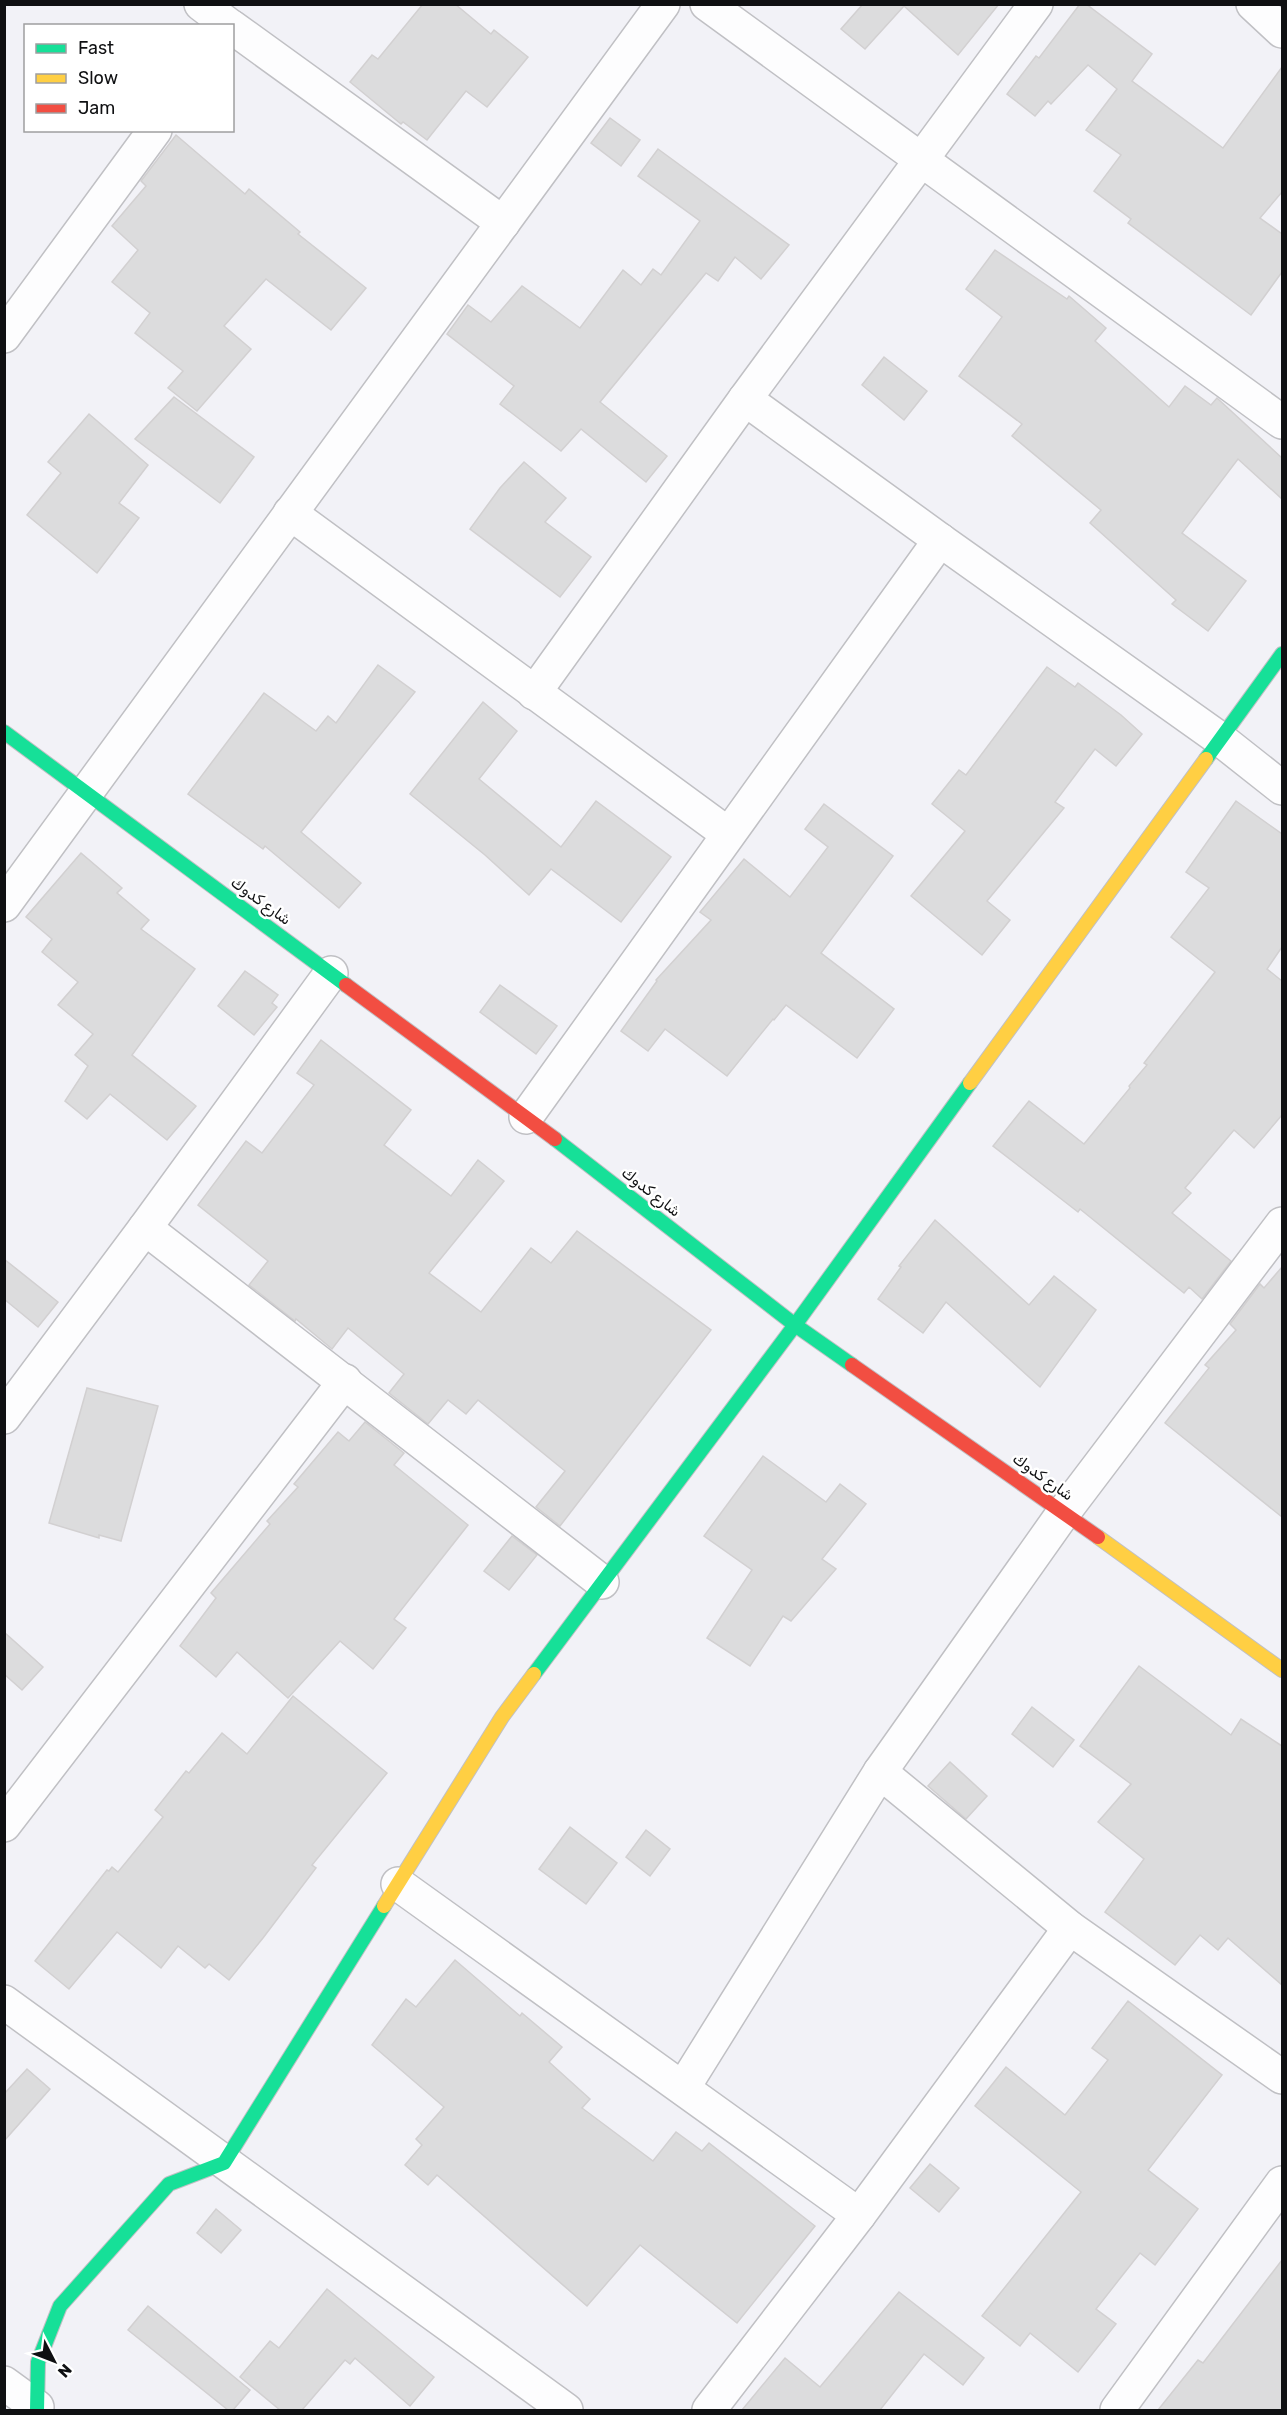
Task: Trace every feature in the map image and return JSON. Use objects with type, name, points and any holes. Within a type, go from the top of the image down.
[{"type":"street","points":[[201,4],[228,24]]},
{"type":"street","points":[[4,905],[663,4]]},
{"type":"street","points":[[707,4],[1282,422]]},
{"type":"street","points":[[534,693],[745,399],[1036,4]]},
{"type":"street","points":[[1253,4],[1282,32]]},
{"type":"street","points":[[234,28],[503,223]]},
{"type":"street","points":[[5,335],[154,132]]},
{"type":"street","points":[[745,399],[1220,739],[1282,788]]},
{"type":"street","points":[[290,513],[728,834]]},
{"type":"street","points":[[526,1116],[940,540]]},
{"type":"street","points":[[37,2409],[38,2362],[60,2306],[169,2184],[224,2163],[502,1717],[795,1325],[1282,654]]},
{"type":"street","name":"شارع كدوك","points":[[4,732],[526,1116],[795,1325],[1064,1512],[1282,1670]]},
{"type":"street","points":[[4,1417],[146,1228],[331,973]]},
{"type":"street","points":[[146,1228],[602,1582]]},
{"type":"street","points":[[683,2088],[880,1772],[1064,1512],[1280,1233]]},
{"type":"street","points":[[4,1825],[345,1381]]},
{"type":"street","points":[[880,1772],[1070,1928],[1282,2078]]},
{"type":"street","points":[[398,1884],[859,2215]]},
{"type":"street","points":[[709,2410],[859,2215],[1070,1928]]},
{"type":"street","points":[[4,2002],[566,2410]]},
{"type":"street","points":[[1117,2410],[1282,2183]]},
{"type":"street","points":[[4,2383],[37,2409]]},
{"type":"building","points":[[423,4],[455,4],[491,34],[494,30],[528,57],[487,107],[466,91],[427,140],[403,122],[401,124],[350,82],[372,55],[378,59]]},
{"type":"building","points":[[863,4],[999,4],[958,55],[904,6],[865,49],[841,29]]},
{"type":"building","points":[[1080,4],[1086,4],[1152,54],[1132,81],[1223,148],[1282,67],[1282,192],[1260,218],[1282,234],[1282,272],[1251,315],[1128,223],[1131,219],[1094,191],[1121,155],[1086,130],[1117,89],[1088,65],[1051,104],[1048,101],[1035,116],[1007,94],[1036,56],[1039,58]]},
{"type":"building","points":[[610,118],[640,140],[621,166],[591,143]]},
{"type":"building","points":[[176,135],[245,194],[249,189],[300,232],[298,234],[366,288],[331,330],[266,279],[224,326],[251,349],[197,411],[168,388],[183,371],[135,333],[150,313],[112,282],[138,250],[112,226],[146,186],[141,181]]},
{"type":"building","points":[[658,149],[789,245],[761,279],[735,257],[718,281],[706,273],[600,402],[667,456],[646,482],[581,429],[561,451],[500,404],[514,386],[447,334],[468,305],[491,322],[522,286],[580,328],[623,270],[641,285],[653,269],[661,275],[700,221],[638,176]]},
{"type":"building","points":[[995,250],[1067,299],[1069,296],[1106,328],[1095,341],[1169,407],[1185,386],[1211,405],[1217,398],[1282,458],[1282,499],[1238,459],[1182,533],[1246,581],[1208,631],[1172,604],[1176,600],[1090,523],[1101,510],[1012,436],[1022,424],[959,376],[1002,317],[966,289]]},
{"type":"building","points":[[884,357],[927,391],[904,420],[862,385]]},
{"type":"building","points":[[174,397],[254,457],[220,503],[135,439]]},
{"type":"building","points":[[89,414],[148,465],[119,503],[139,518],[97,573],[27,515],[61,473],[48,462]]},
{"type":"building","points":[[524,462],[566,498],[545,522],[591,557],[560,597],[470,529],[500,488]]},
{"type":"building","points":[[378,665],[415,692],[301,832],[361,883],[339,908],[265,846],[263,849],[188,794],[264,693],[316,731],[328,716],[336,723]]},
{"type":"building","points":[[1047,667],[1075,687],[1078,683],[1142,734],[1116,766],[1095,749],[1055,802],[1064,808],[987,901],[1010,920],[982,955],[911,896],[965,831],[932,804],[959,770],[966,775]]},
{"type":"building","points":[[483,702],[517,731],[479,779],[561,847],[596,801],[671,857],[621,922],[551,869],[529,895],[485,855],[410,794]]},
{"type":"building","points":[[1236,801],[1282,834],[1282,947],[1267,969],[1282,981],[1282,1115],[1254,1148],[1234,1130],[1185,1188],[1191,1193],[1172,1213],[1231,1261],[1202,1299],[1189,1287],[1184,1293],[1080,1209],[1078,1212],[993,1146],[1029,1101],[1084,1144],[1130,1088],[1129,1086],[1147,1065],[1144,1063],[1215,972],[1171,937],[1209,888],[1186,872]]},
{"type":"building","points":[[824,804],[893,856],[821,953],[894,1009],[857,1058],[786,1005],[727,1076],[665,1029],[648,1051],[621,1031],[656,980],[711,920],[700,912],[744,859],[790,897],[828,847],[805,829]]},
{"type":"building","points":[[81,853],[122,888],[117,893],[149,920],[141,929],[195,969],[132,1055],[196,1106],[167,1140],[110,1094],[87,1119],[65,1101],[88,1066],[75,1055],[93,1034],[58,1005],[78,982],[42,952],[52,939],[26,917]]},
{"type":"building","points":[[245,971],[278,995],[272,1003],[277,1007],[254,1035],[218,1006]]},
{"type":"building","points":[[500,985],[557,1026],[536,1054],[480,1012]]},
{"type":"building","points":[[321,1040],[411,1110],[384,1145],[451,1196],[478,1160],[504,1181],[429,1273],[481,1312],[531,1248],[551,1263],[577,1231],[711,1330],[560,1526],[536,1507],[565,1471],[478,1400],[466,1414],[448,1400],[428,1424],[389,1393],[404,1374],[348,1328],[332,1349],[249,1285],[268,1261],[198,1205],[246,1141],[262,1153],[314,1085],[297,1073]]},
{"type":"building","points":[[935,1220],[1029,1305],[1054,1276],[1096,1310],[1040,1387],[946,1302],[923,1333],[878,1299],[901,1267],[899,1266]]},
{"type":"building","points":[[4,1259],[58,1302],[38,1327],[4,1299]]},
{"type":"building","points":[[1282,1267],[1282,1517],[1165,1423],[1209,1368],[1205,1365],[1236,1330],[1230,1324],[1260,1284],[1264,1288]]},
{"type":"building","points":[[87,1388],[158,1406],[121,1541],[99,1535],[99,1538],[49,1523]]},
{"type":"building","points":[[365,1422],[404,1453],[394,1465],[468,1525],[394,1619],[406,1628],[373,1669],[340,1641],[288,1698],[237,1652],[216,1677],[180,1646],[216,1598],[211,1593],[270,1524],[267,1521],[298,1487],[294,1484],[338,1432],[349,1441]]},
{"type":"building","points":[[763,1456],[826,1502],[840,1484],[866,1504],[822,1559],[836,1569],[791,1621],[783,1616],[750,1666],[707,1638],[752,1570],[704,1536]]},
{"type":"building","points":[[512,1536],[537,1555],[509,1590],[484,1571]]},
{"type":"building","points":[[4,1632],[43,1667],[22,1690],[4,1674]]},
{"type":"building","points":[[1139,1666],[1231,1735],[1241,1719],[1282,1746],[1282,1985],[1228,1938],[1218,1950],[1200,1935],[1175,1965],[1105,1912],[1144,1859],[1098,1822],[1131,1784],[1080,1746]]},
{"type":"building","points":[[293,1696],[387,1773],[312,1865],[316,1868],[229,1980],[209,1964],[205,1968],[178,1946],[161,1968],[117,1932],[69,1989],[35,1961],[107,1870],[109,1871],[112,1867],[118,1872],[163,1817],[155,1810],[186,1771],[189,1773],[222,1733],[247,1754]]},
{"type":"building","points":[[1032,1707],[1074,1740],[1053,1767],[1012,1734]]},
{"type":"building","points":[[950,1762],[987,1796],[966,1819],[928,1786]]},
{"type":"building","points":[[570,1827],[617,1863],[586,1904],[539,1869]]},
{"type":"building","points":[[646,1830],[670,1849],[650,1876],[626,1857]]},
{"type":"building","points":[[455,1960],[520,2016],[522,2013],[562,2047],[549,2062],[590,2099],[582,2108],[653,2161],[676,2132],[702,2151],[709,2143],[815,2226],[737,2323],[640,2245],[587,2306],[437,2175],[428,2185],[405,2165],[422,2145],[416,2139],[444,2107],[372,2045],[406,1999],[416,2007]]},
{"type":"building","points":[[1128,2001],[1222,2075],[1148,2170],[1198,2209],[1155,2265],[1140,2253],[1096,2309],[1116,2324],[1078,2372],[1030,2333],[1020,2346],[982,2316],[1081,2192],[975,2106],[1006,2067],[1065,2115],[1108,2060],[1092,2048]]},
{"type":"building","points":[[27,2069],[50,2089],[4,2141],[4,2094]]},
{"type":"building","points":[[930,2164],[959,2188],[939,2212],[910,2188]]},
{"type":"building","points":[[216,2209],[241,2230],[221,2253],[197,2233]]},
{"type":"building","points":[[1282,2260],[1282,2410],[1158,2410],[1198,2360],[1203,2363]]},
{"type":"building","points":[[327,2289],[434,2377],[410,2406],[355,2358],[350,2364],[345,2360],[302,2410],[280,2410],[240,2377],[270,2341],[279,2348]]},
{"type":"building","points":[[899,2292],[984,2358],[963,2385],[924,2354],[880,2410],[742,2410],[785,2358],[820,2387]]},
{"type":"building","points":[[148,2306],[250,2390],[233,2410],[228,2410],[128,2330]]},
{"type":"traffic: fast","points":[[1206,759],[1282,654]]},
{"type":"traffic: fast","points":[[4,732],[346,985]]},
{"type":"traffic: fast","points":[[534,1674],[795,1325],[970,1083]]},
{"type":"traffic: fast","points":[[555,1139],[795,1325],[852,1365]]},
{"type":"traffic: fast","points":[[37,2410],[38,2362],[60,2306],[169,2184],[224,2163],[384,1906]]},
{"type":"traffic: slow","points":[[970,1083],[1206,759]]},
{"type":"traffic: slow","points":[[1098,1537],[1282,1670]]},
{"type":"traffic: slow","points":[[384,1906],[502,1717],[534,1674]]},
{"type":"traffic: jam","points":[[346,985],[555,1139]]},
{"type":"traffic: jam","points":[[852,1365],[1098,1537]]}]
